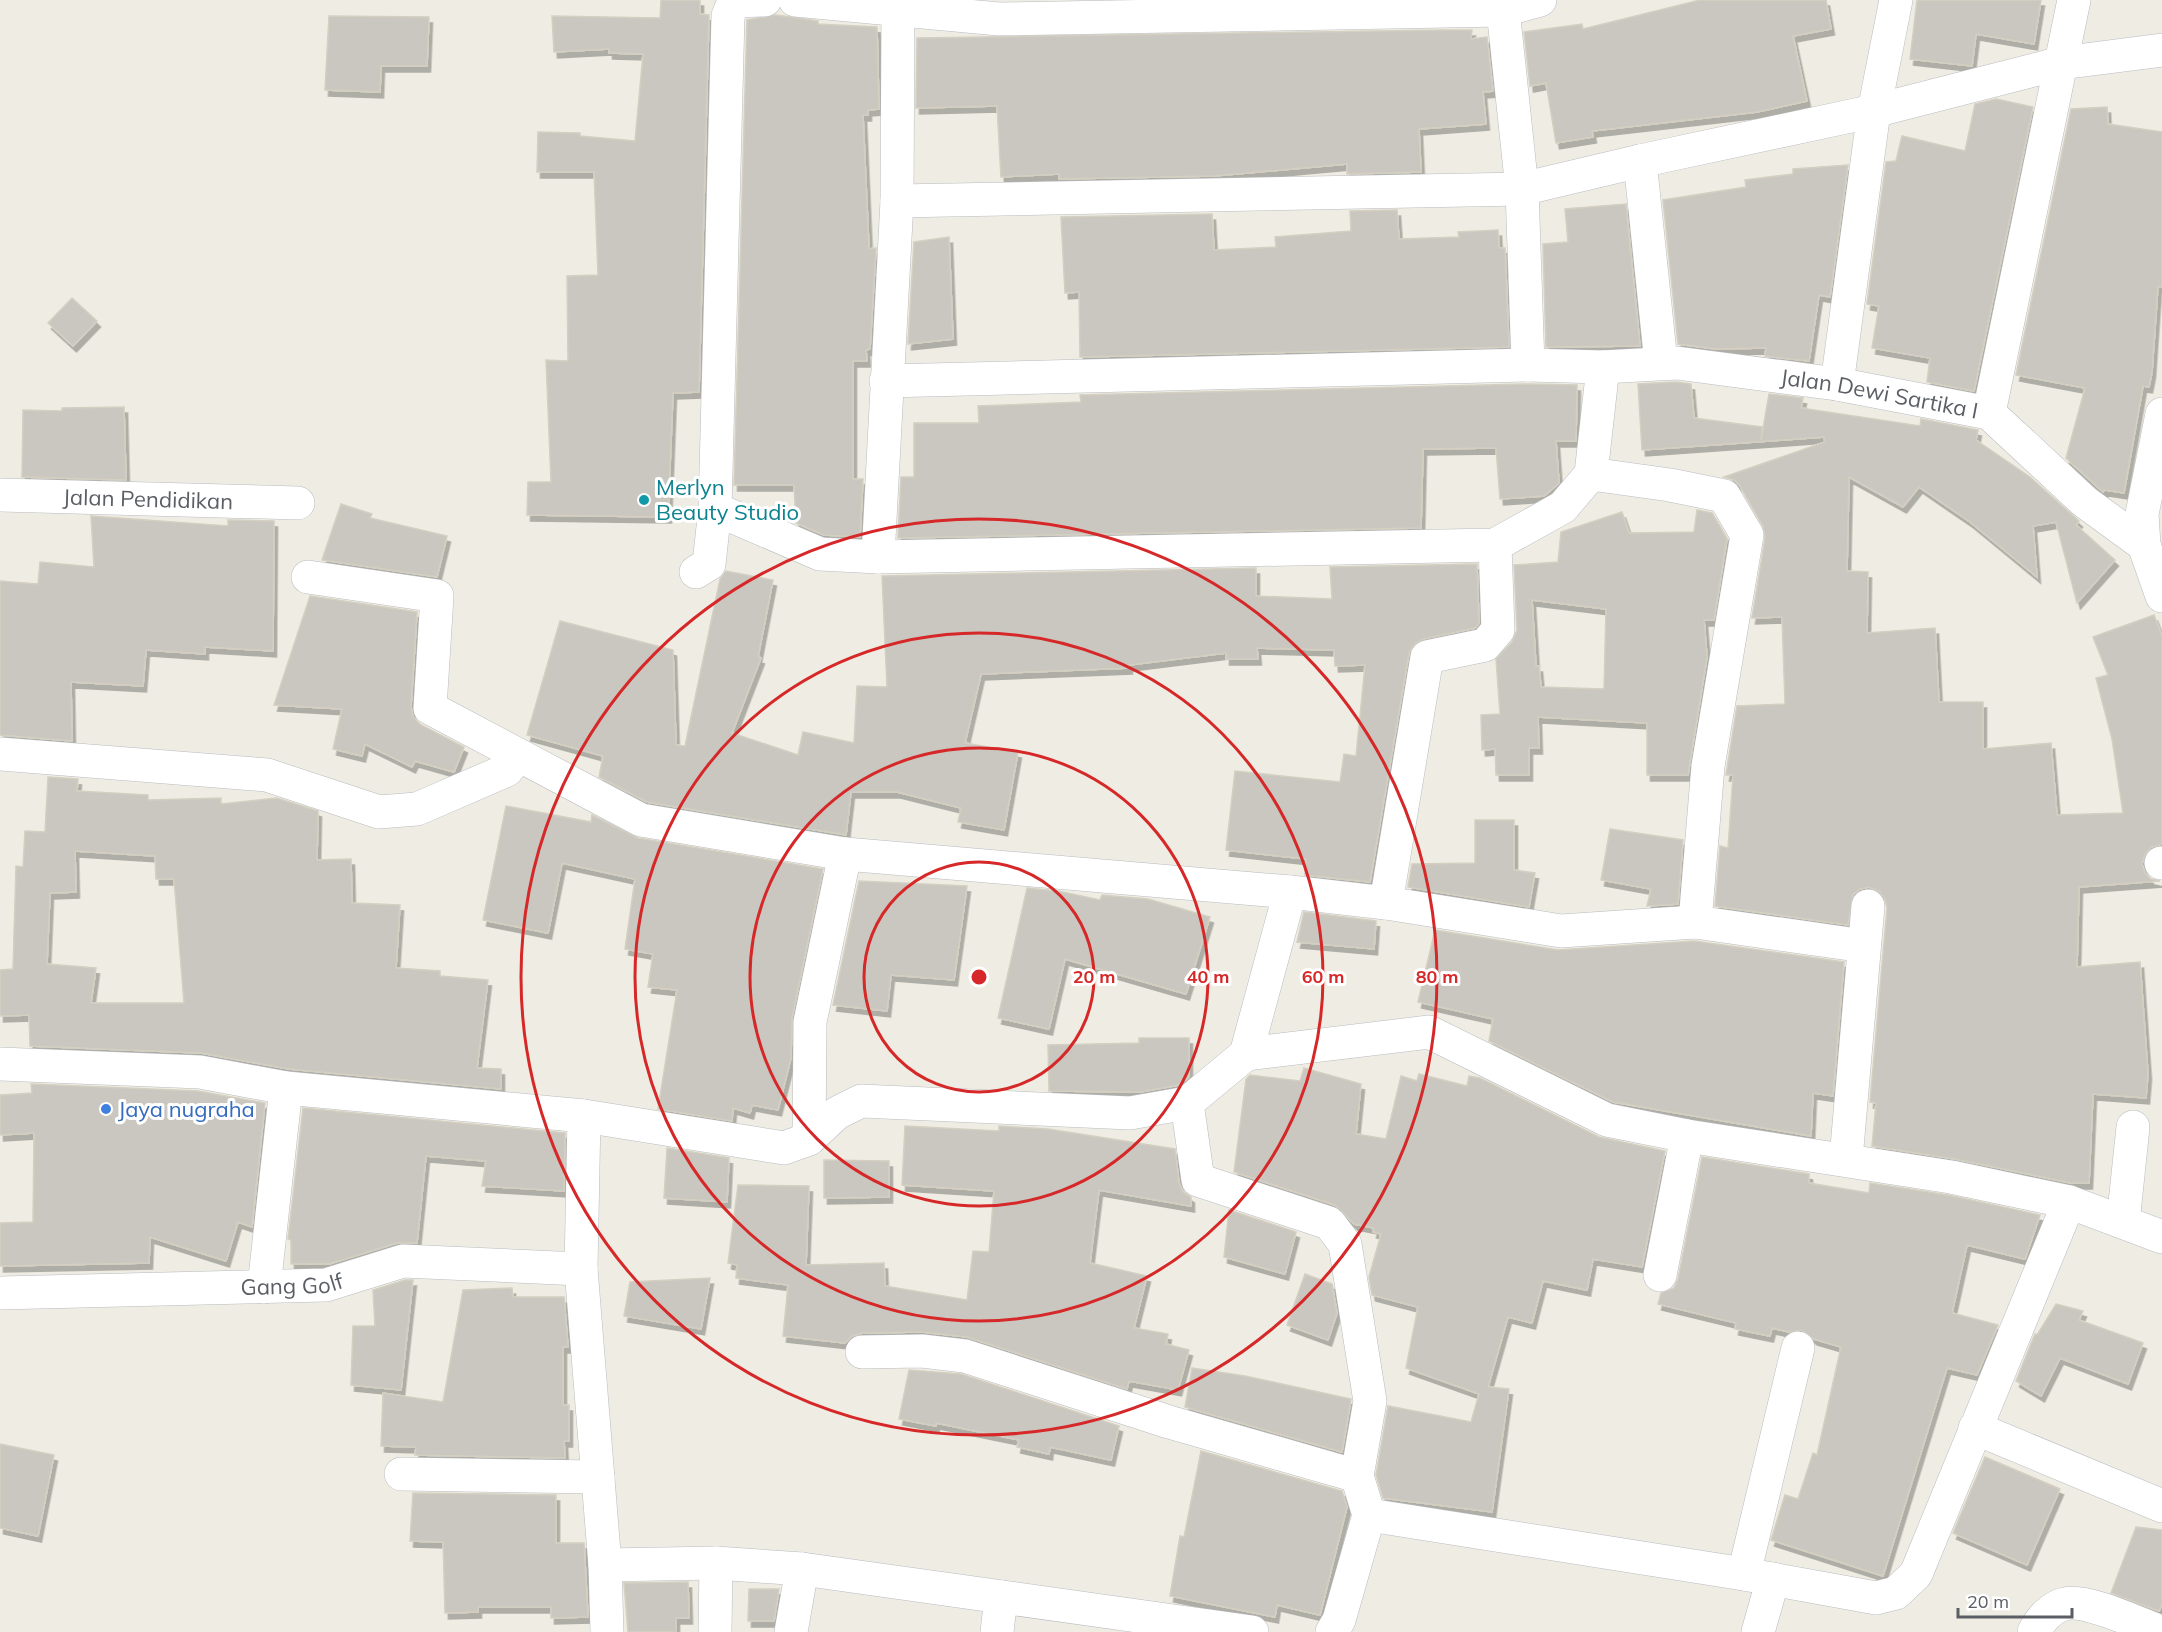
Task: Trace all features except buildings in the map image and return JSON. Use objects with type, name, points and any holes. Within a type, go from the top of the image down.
[{"type":"street","points":[[696,572],[710,564],[715,509],[728,15],[734,1],[765,0]]},
{"type":"street","points":[[795,0],[999,19],[1502,5],[1540,0]]},
{"type":"street","points":[[1837,384],[1874,111],[1896,0]]},
{"type":"street","points":[[1989,413],[2074,0]]},
{"type":"street","points":[[1502,5],[1522,189],[1528,365]]},
{"type":"street","points":[[878,557],[897,201],[897,10]]},
{"type":"street","points":[[897,201],[1522,189],[1640,160],[1874,111],[2061,63],[2162,50]]},
{"type":"street","points":[[1640,160],[1661,363]]},
{"type":"street","name":"Jalan Dewi Sartika I","points":[[886,381],[1528,365],[1603,367],[1661,363],[1837,384],[1989,413],[2085,502],[2153,544]]},
{"type":"street","points":[[715,509],[819,554],[878,557],[1495,545],[1563,507],[1591,474],[1603,367]]},
{"type":"street","points":[[2162,414],[2142,514],[2153,544],[2162,596]]},
{"type":"street","points":[[1591,474],[1670,485],[1724,496],[1747,535],[1708,766],[1695,922]]},
{"type":"street","name":"Jalan Pendidikan","points":[[0,495],[298,503]]},
{"type":"street","points":[[1386,903],[1427,657],[1485,645],[1498,630],[1495,545]]},
{"type":"street","points":[[308,577],[437,596],[430,708],[641,820],[845,854],[1290,892],[1386,903],[1561,931],[1695,922],[1864,946]]},
{"type":"street","points":[[0,754],[267,775],[380,812],[417,809],[507,770],[518,756]]},
{"type":"street","points":[[809,1139],[810,1022],[845,854]]},
{"type":"street","points":[[1246,1054],[1290,892]]},
{"type":"street","points":[[1846,1160],[1868,906]]},
{"type":"street","points":[[0,1064],[200,1072],[286,1088],[584,1116],[784,1148],[809,1139],[837,1113],[861,1101],[1130,1113],[1188,1103],[1246,1054],[1429,1032],[1607,1120],[1687,1136],[1951,1177],[2069,1202],[2162,1237]]},
{"type":"street","points":[[264,1287],[286,1088]]},
{"type":"street","points":[[1188,1103],[1198,1180],[1329,1223],[1345,1244],[1370,1401],[1357,1476],[1369,1515],[1339,1620],[1332,1632]]},
{"type":"street","points":[[584,1116],[581,1269],[605,1565],[607,1632]]},
{"type":"street","points":[[2123,1222],[2133,1127]]},
{"type":"street","points":[[1660,1275],[1687,1136]]},
{"type":"street","points":[[1369,1515],[1759,1577],[1876,1598],[1896,1593],[1916,1574],[2069,1202]]},
{"type":"street","name":"Gang Golf","points":[[0,1293],[326,1285],[403,1261],[581,1269]]},
{"type":"street","points":[[1758,1632],[1759,1577],[1798,1347]]},
{"type":"street","points":[[862,1352],[922,1351],[965,1356],[1169,1422],[1357,1476]]},
{"type":"street","points":[[1975,1428],[2162,1506]]},
{"type":"street","points":[[401,1474],[598,1477]]},
{"type":"street","points":[[605,1565],[716,1563],[802,1569],[1252,1632]]},
{"type":"street","points":[[716,1563],[716,1632]]},
{"type":"street","points":[[791,1632],[802,1569]]},
{"type":"street","points":[[998,1632],[1000,1597]]},
{"type":"street","points":[[2034,1632],[2041,1619],[2065,1604],[2085,1605],[2161,1632]]},
{"type":"place","name":"Merlyn Beauty Studio","points":[[644,500]]},
{"type":"place","name":"Jaya nugraha","points":[[106,1109]]}]
